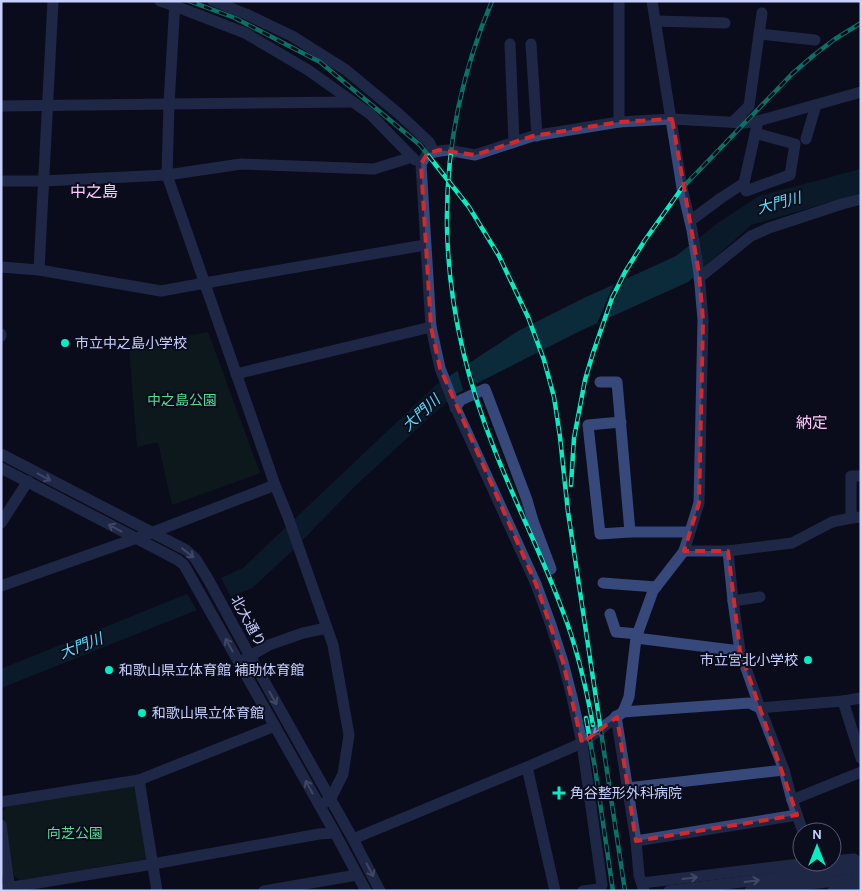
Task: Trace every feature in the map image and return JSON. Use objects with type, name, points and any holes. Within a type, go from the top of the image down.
[{"type":"street","points":[[39,270],[53,1]]},
{"type":"street","points":[[160,1],[175,3],[245,33],[308,70],[370,114],[416,161],[431,327],[440,368],[454,406],[536,584],[563,662],[572,698],[582,743],[602,885],[599,890],[583,891]]},
{"type":"street","points":[[213,1],[292,36],[346,70],[399,114],[429,142],[434,152]]},
{"type":"street","points":[[619,1],[619,122]]},
{"type":"street","points":[[353,839],[582,743],[620,714],[630,697],[637,636],[653,592],[684,551],[699,503],[703,320],[699,276],[691,226],[682,188],[652,1]]},
{"type":"street","points":[[175,3],[167,175],[333,645],[349,735],[343,774],[325,802]]},
{"type":"street","points":[[733,122],[749,106],[762,13]]},
{"type":"street","points":[[656,21],[725,23]]},
{"type":"street","points":[[759,34],[816,40]]},
{"type":"street","points":[[510,44],[514,142]]},
{"type":"street","points":[[531,44],[537,136]]},
{"type":"street","points":[[1,181],[43,181],[167,175],[240,164],[374,170],[416,161],[434,152],[448,150],[475,155],[537,136],[619,122],[672,119],[744,123],[758,121],[861,92]]},
{"type":"street","points":[[1,106],[352,102]]},
{"type":"street","points":[[806,139],[816,104]]},
{"type":"street","points":[[755,133],[795,144],[790,175],[746,191],[744,183],[755,133],[758,121]]},
{"type":"street","points":[[691,226],[721,198],[744,183]]},
{"type":"street","points":[[699,276],[751,236],[769,228],[861,199]]},
{"type":"street","points":[[1,267],[39,270],[161,291],[425,245]]},
{"type":"street","points":[[236,374],[431,327]]},
{"type":"street","points":[[600,382],[618,382],[630,532]]},
{"type":"street","points":[[454,406],[461,400],[485,389],[551,569]]},
{"type":"street","points":[[621,422],[588,425],[600,534],[689,532]]},
{"type":"street","name":"北大通り","points":[[1,454],[186,550],[194,558],[208,579],[250,656],[325,802],[335,833],[366,891]]},
{"type":"street","name":"北大通り","points":[[1,468],[178,560],[184,565],[275,726],[325,802],[353,839],[380,891]]},
{"type":"street","points":[[684,551],[728,551],[792,543],[832,522],[856,517],[851,476],[861,476]]},
{"type":"street","points":[[1,523],[28,482]]},
{"type":"street","points":[[1,586],[151,533],[275,484]]},
{"type":"street","points":[[728,551],[740,651],[784,770],[799,822]]},
{"type":"street","points":[[606,581],[656,587]]},
{"type":"street","points":[[733,601],[760,597]]},
{"type":"street","points":[[610,614],[616,632],[740,651]]},
{"type":"street","points":[[239,663],[269,645],[302,633],[327,628]]},
{"type":"street","points":[[620,714],[749,703],[760,708],[861,698]]},
{"type":"street","points":[[843,701],[861,758]]},
{"type":"street","points":[[620,714],[627,788],[636,841],[639,875],[643,887],[792,865]]},
{"type":"street","points":[[1,802],[139,780],[275,726]]},
{"type":"street","points":[[526,767],[555,891]]},
{"type":"street","points":[[627,788],[784,770]]},
{"type":"street","points":[[792,800],[861,772]]},
{"type":"street","points":[[139,780],[157,891]]},
{"type":"street","points":[[636,841],[797,815]]},
{"type":"street","points":[[1,825],[7,889],[319,834],[335,833]]},
{"type":"street","points":[[842,859],[854,858],[858,862],[860,880]]},
{"type":"street","points":[[264,891],[358,874]]},
{"type":"street","points":[[669,891],[843,875],[860,880]]},
{"type":"street","points":[[750,891],[843,875]]},
{"type":"street","points":[[833,891],[860,880]]},
{"type":"highlighted area","points":[[672,119],[699,273],[703,320],[699,503],[684,551],[728,551],[740,651],[797,815],[636,841],[617,717],[582,743],[563,662],[536,584],[440,368],[431,327],[421,164],[427,154],[439,150],[475,155],[533,136],[619,122]]},
{"type":"green space","name":"中之島公園","points":[[208,332],[260,473],[172,505],[158,442],[137,447],[129,347]]},
{"type":"green space","name":"向芝公園","points":[[132,786],[136,789],[147,855],[145,859],[20,880],[14,876],[3,812],[7,807]]},
{"type":"water","name":"大門川","points":[[861,169],[861,193],[751,225],[688,282],[580,331],[454,395],[356,485],[292,551],[252,588],[1,688],[1,669],[182,596],[243,568],[436,385],[518,331],[584,298],[676,256],[718,223],[759,196]]},
{"type":"pier","points":[[626,277],[605,322],[596,326],[615,281]]},
{"type":"pier","points":[[469,361],[476,387],[464,393],[457,369]]},
{"type":"pier","points":[[220,576],[232,599],[198,612],[186,592]]},
{"type":"railway","points":[[189,1],[235,18],[320,62],[420,145],[469,207],[499,256],[528,317],[544,360],[554,397],[568,512],[625,891]]},
{"type":"railway","points":[[492,1],[471,58],[457,114],[449,170],[447,226],[451,283],[460,339],[475,395],[495,451],[547,571],[568,626],[581,668],[593,725]]},
{"type":"railway","points":[[571,485],[574,438],[585,380],[593,353],[612,298],[625,272],[645,240],[682,188],[793,73],[835,39],[861,23]]},
{"type":"railway","points":[[586,718],[613,891]]},
{"type":"place","name":"市立中之島小学校","points":[[65,343]]},
{"type":"place","name":"市立宮北小学校","points":[[808,660]]},
{"type":"place","name":"和歌山県立体育館 補助体育館","points":[[109,670]]},
{"type":"place","name":"和歌山県立体育館","points":[[142,713]]},
{"type":"place","name":"角谷整形外科病院","points":[[559,793]]},
{"type":"district","name":"中之島","points":[[94,191]]},
{"type":"district","name":"納定","points":[[812,422]]}]
